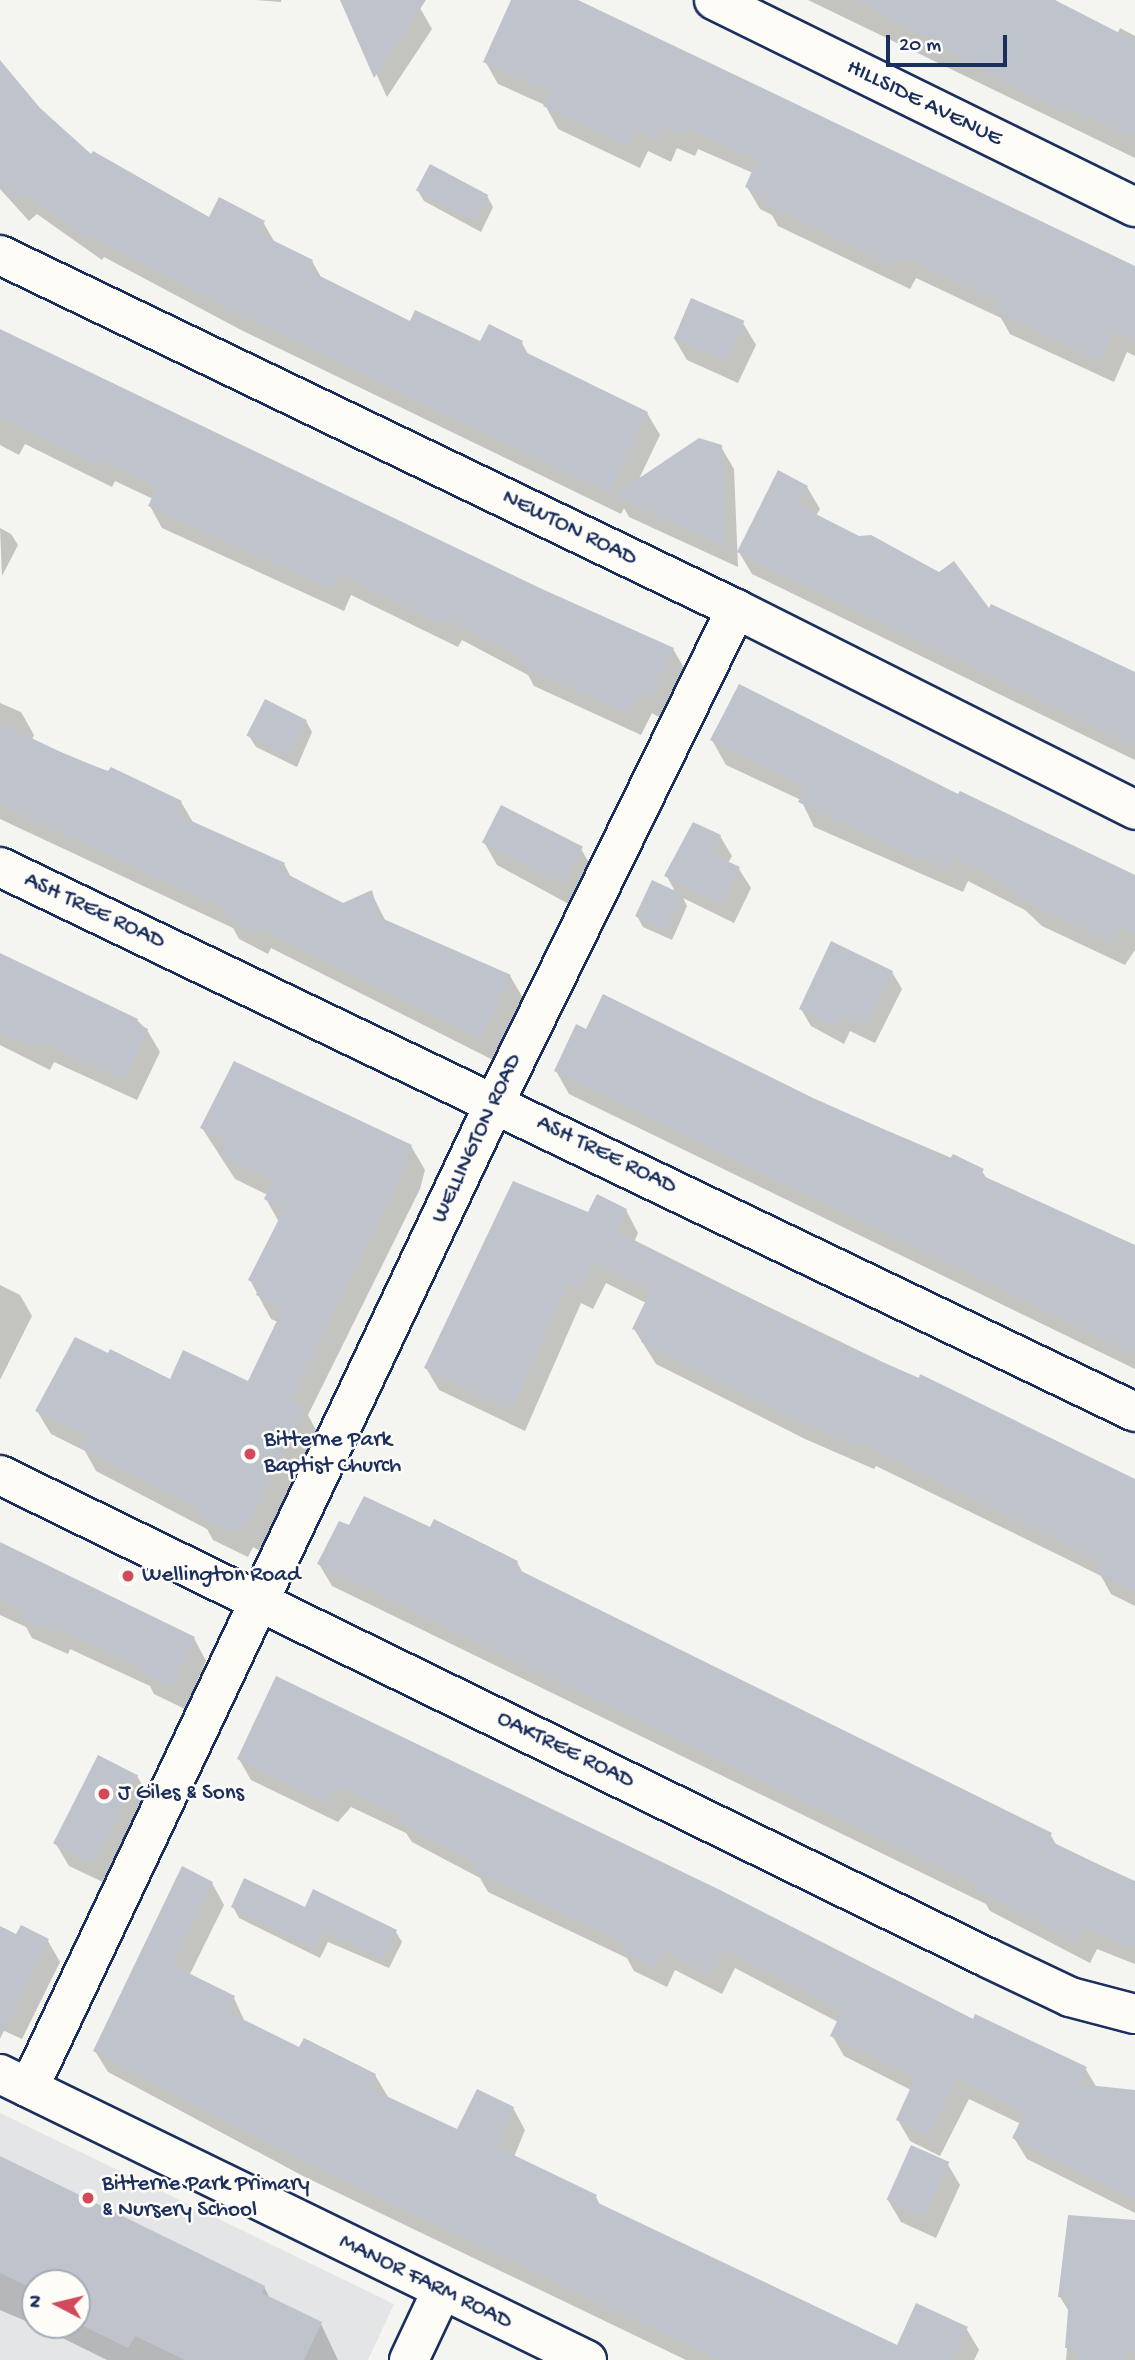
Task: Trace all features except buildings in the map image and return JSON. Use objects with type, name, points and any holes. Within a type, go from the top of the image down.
[{"type":"street","name":"HILLSIDE AVENUE","points":[[714,0],[1135,206]]},
{"type":"street","name":"NEWTON ROAD","points":[[0,256],[736,609],[1135,810]]},
{"type":"street","name":"WELLINGTON ROAD","points":[[15,2081],[259,1601],[495,1102],[736,609]]},
{"type":"street","name":"ASH TREE ROAD","points":[[0,867],[495,1102],[1135,1412]]},
{"type":"street","name":"OAKTREE ROAD","points":[[0,1475],[1070,1997],[1135,2014]]},
{"type":"street","name":"MANOR FARM ROAD","points":[[15,2081],[441,2292],[587,2360]]},
{"type":"street","points":[[409,2360],[441,2292]]},
{"type":"shaded area","name":"Bitterne Park Primary & Nursery School","points":[[0,2113],[394,2304],[368,2360],[0,2360]]},
{"type":"place","name":"Bitterne Park Baptist Church","points":[[250,1454]]},
{"type":"place","name":"Wellington Road","points":[[128,1576]]},
{"type":"place","name":"J Giles & Sons","points":[[104,1794]]},
{"type":"place","name":"Bitterne Park Primary & Nursery School","points":[[88,2198]]}]
